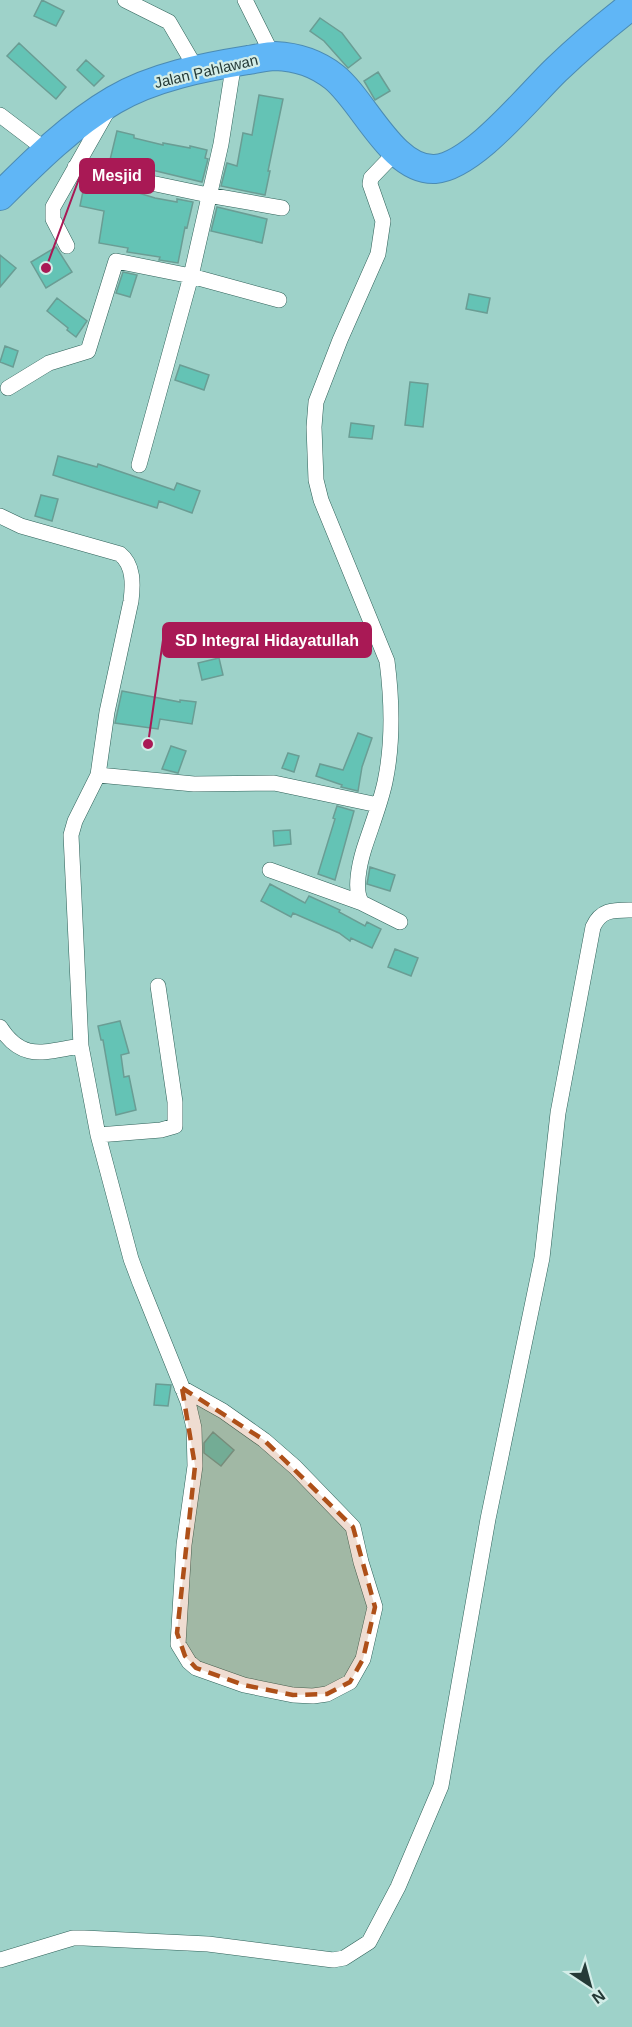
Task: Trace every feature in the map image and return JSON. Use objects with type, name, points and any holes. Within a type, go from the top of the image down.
[{"type":"highway","name":"Jalan Pahlawan","points":[[0,196],[46,150],[114,99],[156,82],[197,70],[273,56],[314,63],[335,78],[350,94],[396,152],[423,168],[443,167],[457,162],[490,136],[556,70],[632,5]]},
{"type":"street","points":[[125,0],[169,22],[197,70]]},
{"type":"street","points":[[245,0],[273,56]]},
{"type":"street","points":[[139,465],[191,276],[221,144],[234,62]]},
{"type":"street","points":[[67,246],[53,219],[52,207],[114,99]]},
{"type":"street","points":[[0,115],[46,150]]},
{"type":"street","points":[[362,903],[358,895],[359,866],[385,781],[390,734],[387,661],[321,500],[316,480],[314,427],[316,402],[340,340],[378,254],[383,220],[370,184],[371,178],[396,152]]},
{"type":"street","points":[[75,167],[282,208]]},
{"type":"street","points":[[8,388],[49,363],[88,351],[116,261],[191,276],[279,300]]},
{"type":"street","points":[[0,516],[21,526],[120,554],[130,565],[131,601],[107,712],[98,775],[75,821],[71,835],[81,1046],[98,1135],[131,1258],[182,1388],[194,1428],[195,1466],[184,1545],[178,1644],[196,1668],[234,1682],[293,1695],[327,1694],[350,1682],[363,1659],[375,1607],[353,1527],[295,1467],[264,1440],[223,1411],[182,1388]]},
{"type":"street","points":[[98,775],[194,784],[274,783],[378,805]]},
{"type":"street","points":[[270,870],[362,903],[400,922]]},
{"type":"street","points":[[0,1960],[73,1938],[207,1944],[333,1960],[344,1958],[369,1942],[398,1887],[441,1786],[488,1519],[542,1257],[558,1113],[593,927],[598,918],[609,910],[632,910]]},
{"type":"street","points":[[98,1135],[161,1130],[175,1126],[175,1101],[158,986]]},
{"type":"street","points":[[0,1027],[11,1041],[24,1050],[36,1052],[81,1046]]},
{"type":"highlighted area","points":[[182,1388],[264,1440],[353,1527],[375,1607],[363,1659],[350,1682],[327,1694],[293,1695],[244,1685],[196,1668],[185,1656],[177,1633],[195,1466]]},
{"type":"building","points":[[42,0],[64,11],[56,26],[34,16]]},
{"type":"building","points":[[320,18],[342,33],[361,58],[348,68],[324,41],[310,31]]},
{"type":"building","points":[[19,43],[66,87],[56,99],[7,56]]},
{"type":"building","points":[[86,60],[104,76],[94,86],[77,70]]},
{"type":"building","points":[[378,72],[390,91],[375,100],[364,81]]},
{"type":"building","points":[[259,95],[283,99],[265,195],[221,186],[227,163],[237,166],[243,133],[252,135]]},
{"type":"building","points":[[117,131],[163,145],[163,143],[190,148],[190,146],[207,150],[205,158],[208,159],[202,182],[110,160]]},
{"type":"building","points":[[85,181],[116,186],[155,198],[193,202],[178,263],[159,260],[160,257],[127,252],[128,248],[99,243],[104,211],[80,206]]},
{"type":"building","points":[[217,207],[267,219],[262,243],[211,231]]},
{"type":"building","points":[[56,247],[72,272],[46,288],[31,262]]},
{"type":"building","points":[[0,255],[16,268],[0,287]]},
{"type":"building","points":[[123,272],[137,275],[130,297],[116,293]]},
{"type":"building","points":[[469,294],[490,298],[487,313],[466,309]]},
{"type":"building","points":[[57,298],[87,321],[76,337],[47,311]]},
{"type":"building","points":[[5,346],[18,351],[13,367],[0,362]]},
{"type":"building","points":[[180,365],[209,375],[204,390],[175,380]]},
{"type":"building","points":[[410,382],[428,384],[423,427],[405,425]]},
{"type":"building","points":[[351,423],[374,426],[372,439],[349,437]]},
{"type":"building","points":[[58,456],[97,467],[98,464],[174,490],[177,483],[200,491],[192,513],[159,501],[157,508],[53,475]]},
{"type":"building","points":[[41,495],[58,499],[52,521],[35,516]]},
{"type":"building","points":[[219,658],[223,675],[202,680],[198,663]]},
{"type":"building","points":[[122,691],[180,702],[180,700],[196,702],[192,724],[160,719],[158,729],[115,723]]},
{"type":"building","points":[[358,733],[372,738],[362,767],[358,791],[341,787],[342,785],[316,776],[320,764],[343,770]]},
{"type":"building","points":[[171,746],[186,751],[178,773],[162,769]]},
{"type":"building","points":[[288,753],[299,756],[294,772],[282,768]]},
{"type":"building","points":[[337,806],[354,811],[335,880],[318,874]]},
{"type":"building","points":[[290,830],[291,844],[274,846],[273,831]]},
{"type":"building","points":[[370,867],[395,875],[390,891],[367,884]]},
{"type":"building","points":[[270,884],[305,903],[309,896],[340,910],[339,912],[365,926],[367,922],[381,929],[372,948],[351,938],[350,941],[339,933],[293,913],[291,917],[261,901]]},
{"type":"building","points":[[395,949],[418,958],[411,976],[388,967]]},
{"type":"building","points":[[120,1021],[129,1053],[121,1055],[124,1077],[129,1076],[136,1110],[116,1115],[103,1040],[101,1040],[98,1026]]},
{"type":"building","points":[[156,1384],[171,1385],[168,1406],[154,1405]]},
{"type":"building","points":[[213,1432],[234,1450],[221,1466],[204,1453],[204,1443]]},
{"type":"place","name":"Mesjid","points":[[46,268]]},
{"type":"place","name":"SD Integral Hidayatullah","points":[[148,744]]}]
